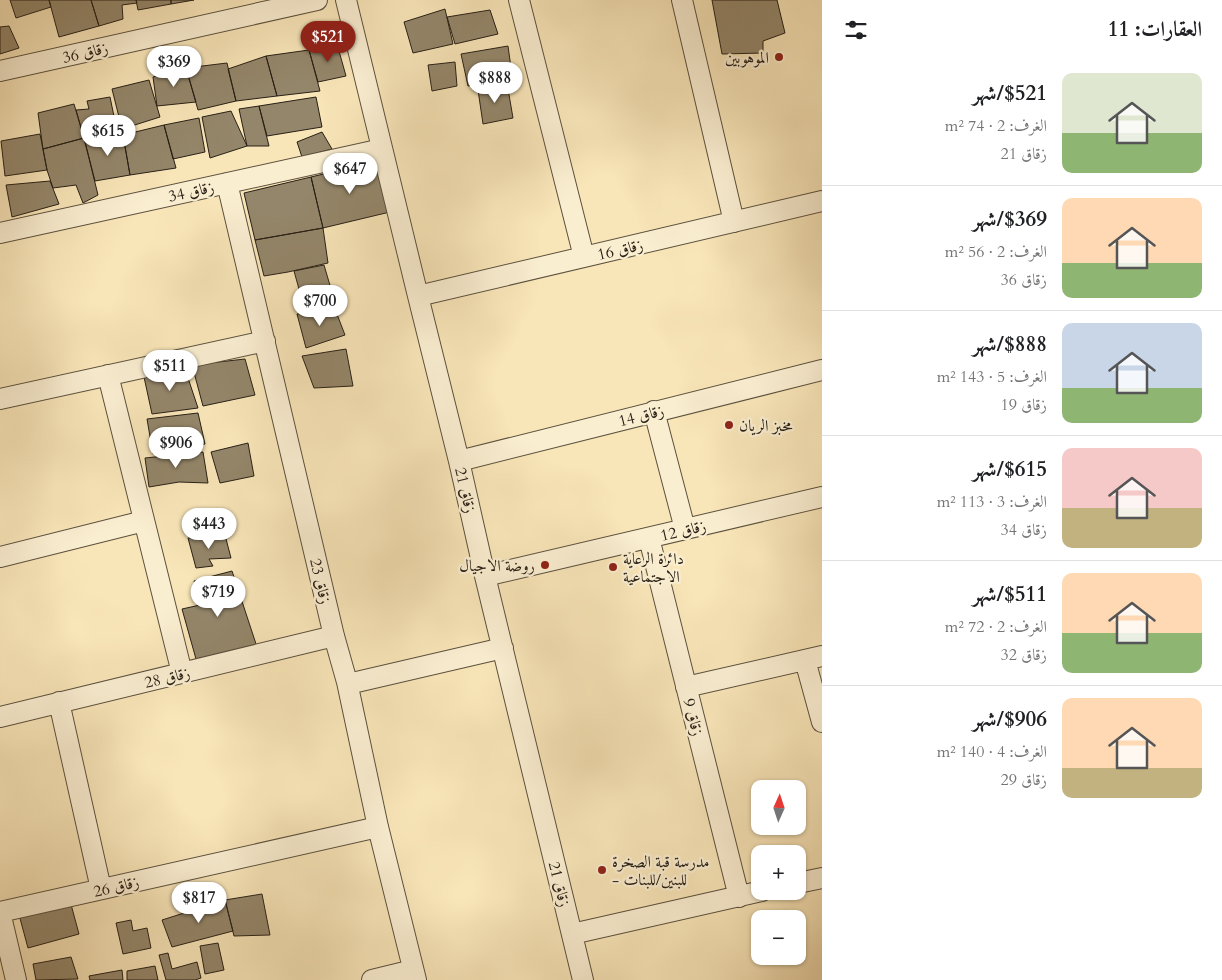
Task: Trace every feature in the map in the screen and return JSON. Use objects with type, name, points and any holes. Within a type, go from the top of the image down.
[{"type":"street","name":"زقاق 36","points":[[0,71],[317,0]]},
{"type":"street","name":"زقاق 21","points":[[346,0],[460,461],[485,576],[583,980]]},
{"type":"street","points":[[520,0],[584,257]]},
{"type":"street","points":[[682,0],[734,222]]},
{"type":"street","name":"زقاق 34","points":[[0,233],[382,149]]},
{"type":"street","name":"زقاق 23","points":[[227,183],[334,636],[348,684],[378,827],[415,975]]},
{"type":"street","name":"زقاق 16","points":[[418,296],[822,202]]},
{"type":"street","points":[[0,399],[265,341]]},
{"type":"street","name":"زقاق 14","points":[[460,461],[822,370]]},
{"type":"street","points":[[108,375],[182,673]]},
{"type":"street","points":[[654,412],[685,529]]},
{"type":"street","name":"زقاق 12","points":[[485,576],[822,497]]},
{"type":"street","points":[[0,557],[144,521]]},
{"type":"street","name":"زقاق 9","points":[[649,538],[738,896]]},
{"type":"street","name":"زقاق 28","points":[[0,717],[334,636]]},
{"type":"street","points":[[348,684],[503,648]]},
{"type":"street","points":[[686,687],[814,658],[822,722]]},
{"type":"street","points":[[59,702],[101,889]]},
{"type":"street","name":"زقاق 26","points":[[0,912],[378,827]]},
{"type":"street","points":[[806,881],[822,878]]},
{"type":"street","points":[[572,934],[751,893]]},
{"type":"street","points":[[0,912],[16,980]]},
{"type":"street","points":[[372,980],[415,975]]},
{"type":"building","points":[[10,0],[49,0],[51,7],[16,18]]},
{"type":"building","points":[[49,0],[91,0],[99,26],[59,37]]},
{"type":"building","points":[[91,0],[136,0],[137,3],[122,5],[123,19],[99,26]]},
{"type":"building","points":[[136,0],[171,0],[171,4],[138,10]]},
{"type":"building","points":[[171,0],[194,0],[171,4]]},
{"type":"building","points":[[712,0],[777,0],[785,33],[763,41],[763,53],[722,54]]},
{"type":"building","points":[[445,9],[453,44],[413,53],[404,22]]},
{"type":"building","points":[[490,10],[498,34],[455,44],[447,17]]},
{"type":"building","points":[[9,26],[19,48],[0,54],[0,27]]},
{"type":"building","points":[[337,44],[346,76],[318,82],[309,50]]},
{"type":"building","points":[[508,46],[512,75],[468,86],[461,54]]},
{"type":"building","points":[[309,50],[320,91],[277,96],[266,56]]},
{"type":"building","points":[[266,56],[277,96],[236,101],[228,69]]},
{"type":"building","points":[[455,62],[457,86],[432,91],[428,65]]},
{"type":"building","points":[[227,63],[236,101],[198,110],[186,68]]},
{"type":"building","points":[[186,68],[196,102],[157,106],[153,77]]},
{"type":"building","points":[[149,80],[160,117],[122,129],[112,89]]},
{"type":"building","points":[[507,83],[513,118],[483,124],[478,90]]},
{"type":"building","points":[[110,97],[117,131],[84,138],[76,110],[89,109],[87,101]]},
{"type":"building","points":[[316,97],[322,127],[267,136],[259,106]]},
{"type":"building","points":[[74,104],[84,138],[43,149],[38,113]]},
{"type":"building","points":[[259,106],[269,146],[247,146],[239,109]]},
{"type":"building","points":[[231,111],[247,146],[210,158],[202,117]]},
{"type":"building","points":[[199,118],[205,152],[173,159],[164,125]]},
{"type":"building","points":[[164,125],[176,168],[130,175],[123,135]]},
{"type":"building","points":[[322,132],[332,149],[302,157],[297,142]]},
{"type":"building","points":[[40,134],[47,170],[5,176],[1,141]]},
{"type":"building","points":[[123,135],[130,175],[95,181],[84,138]]},
{"type":"building","points":[[84,138],[98,195],[83,203],[76,185],[53,188],[43,149]]},
{"type":"building","points":[[378,161],[390,212],[323,228],[311,177]]},
{"type":"building","points":[[311,177],[323,228],[255,240],[244,193]]},
{"type":"building","points":[[50,181],[59,204],[12,217],[6,185]]},
{"type":"building","points":[[323,228],[328,263],[264,276],[255,240]]},
{"type":"building","points":[[324,265],[334,299],[304,307],[294,271]]},
{"type":"building","points":[[335,309],[345,335],[306,348],[297,314]]},
{"type":"building","points":[[346,349],[353,386],[314,388],[302,356]]},
{"type":"building","points":[[245,359],[255,395],[203,406],[192,365]]},
{"type":"building","points":[[185,369],[198,408],[152,414],[144,377]]},
{"type":"building","points":[[198,413],[205,444],[153,454],[147,419]]},
{"type":"building","points":[[248,443],[254,476],[220,483],[211,452]]},
{"type":"building","points":[[203,452],[208,483],[179,482],[149,487],[145,458]]},
{"type":"building","points":[[225,535],[231,558],[209,559],[213,566],[196,568],[188,538]]},
{"type":"building","points":[[232,571],[257,647],[196,659],[182,609],[200,605],[194,581]]},
{"type":"building","points":[[262,894],[270,935],[234,936],[225,900]]},
{"type":"building","points":[[69,897],[79,934],[28,948],[18,911]]},
{"type":"building","points":[[225,900],[233,931],[172,947],[162,920]]},
{"type":"building","points":[[131,920],[133,931],[147,928],[151,948],[123,954],[116,923]]},
{"type":"building","points":[[218,943],[224,970],[205,974],[200,946]]},
{"type":"building","points":[[168,953],[172,969],[197,962],[201,978],[195,980],[166,980],[159,955]]},
{"type":"building","points":[[71,957],[78,979],[36,980],[33,964]]},
{"type":"building","points":[[155,966],[158,980],[127,980],[127,971]]},
{"type":"building","points":[[122,970],[123,980],[90,980],[89,976]]},
{"type":"place","name":"الموهوبين","points":[[779,57]]},
{"type":"place","name":"مخبز الريان","points":[[729,425]]},
{"type":"place","name":"روضة الاجيال","points":[[545,565]]},
{"type":"place","name":"دائرة الرعاية الاجتماعية","points":[[613,567]]},
{"type":"place","name":"مدرسة قبة الصخرة - للبنين/للبنات","points":[[602,870]]}]
